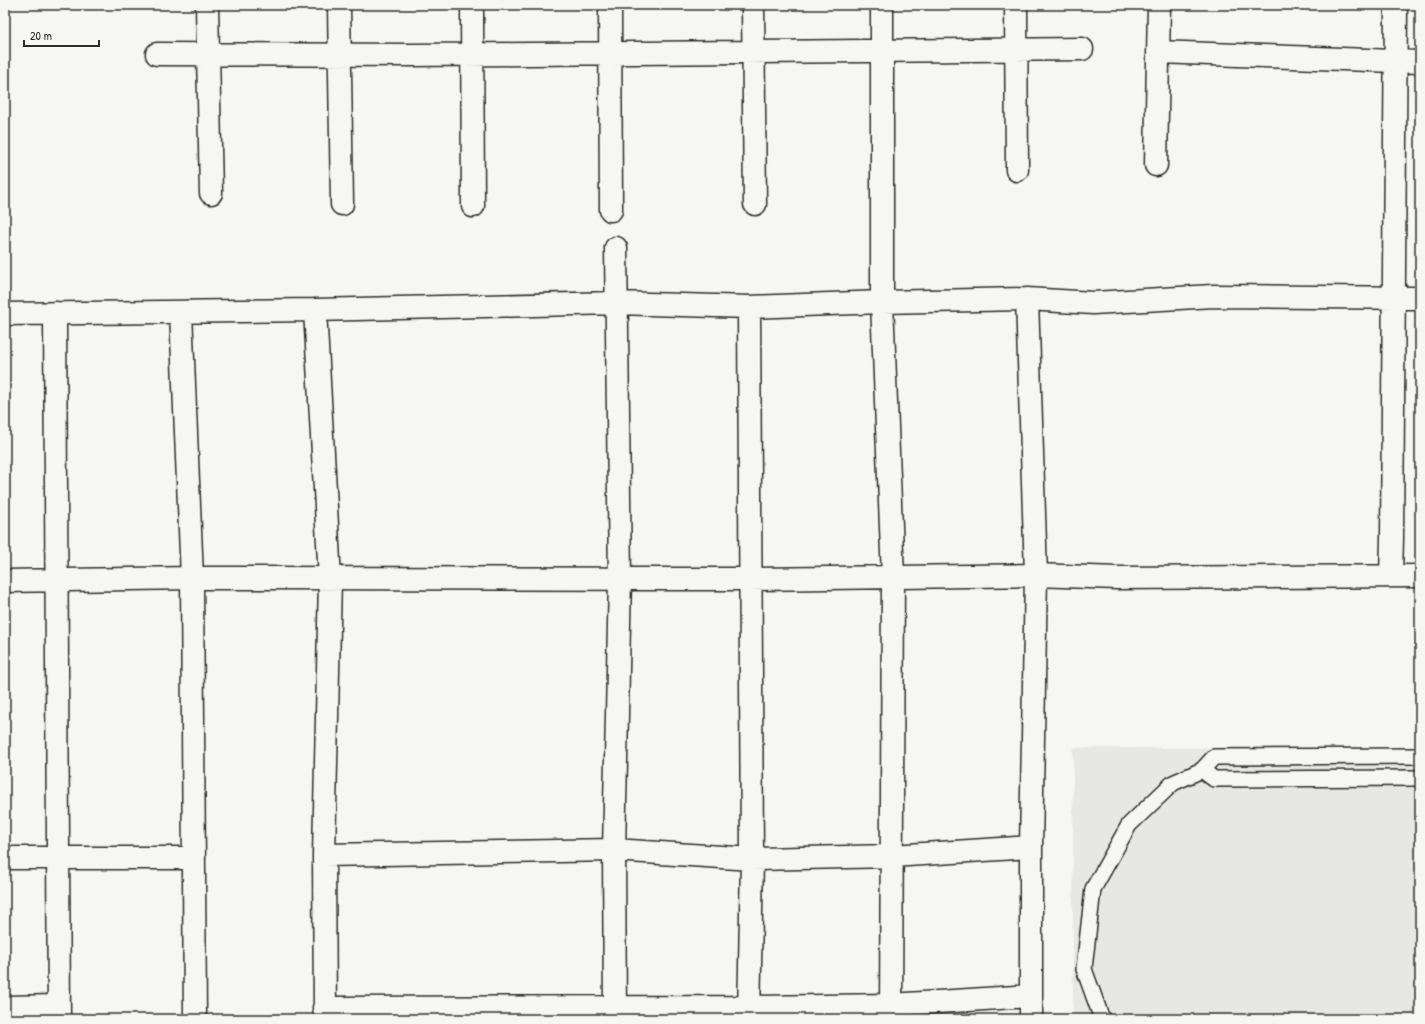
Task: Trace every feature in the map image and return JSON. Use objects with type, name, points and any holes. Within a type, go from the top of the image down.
[{"type":"street","points":[[207,5],[210,193]]},
{"type":"street","points":[[339,5],[342,204]]},
{"type":"street","points":[[472,5],[473,206]]},
{"type":"street","points":[[610,5],[611,210]]},
{"type":"street","points":[[753,5],[755,204]]},
{"type":"street","points":[[882,5],[882,302],[893,576],[891,1012]]},
{"type":"street","points":[[1016,5],[1017,170]]},
{"type":"street","points":[[1156,165],[1159,5]]},
{"type":"street","points":[[1391,576],[1396,5]]},
{"type":"street","points":[[157,54],[610,54],[1082,50]]},
{"type":"street","points":[[1158,52],[1420,62]]},
{"type":"street","points":[[615,1013],[614,850],[620,579],[616,248]]},
{"type":"street","points":[[5,314],[315,310],[616,303],[749,307],[1027,299],[1093,304],[1213,296],[1420,298]]},
{"type":"street","points":[[1027,299],[1036,575],[1031,848],[1032,1019]]},
{"type":"street","points":[[749,307],[752,859],[749,1013]]},
{"type":"street","points":[[315,310],[330,579],[324,855],[325,1013],[891,1012],[1031,996]]},
{"type":"street","points":[[182,312],[192,578],[195,1019]]},
{"type":"street","points":[[5,1007],[59,1012],[55,313]]},
{"type":"street","points":[[5,581],[192,578],[751,579],[1036,575],[1117,578],[1420,576]]},
{"type":"street","points":[[324,855],[614,850],[752,859],[892,856],[1031,848]]},
{"type":"street","points":[[5,858],[194,858]]},
{"type":"lane","points":[[1102,1019],[1084,969],[1094,889],[1129,825],[1173,783],[1202,770],[1214,757],[1420,756]]},
{"type":"lane","points":[[1202,770],[1214,779],[1420,778]]},
{"type":"shaded area","points":[[1420,747],[1420,1019],[1073,1019],[1073,748]]}]
